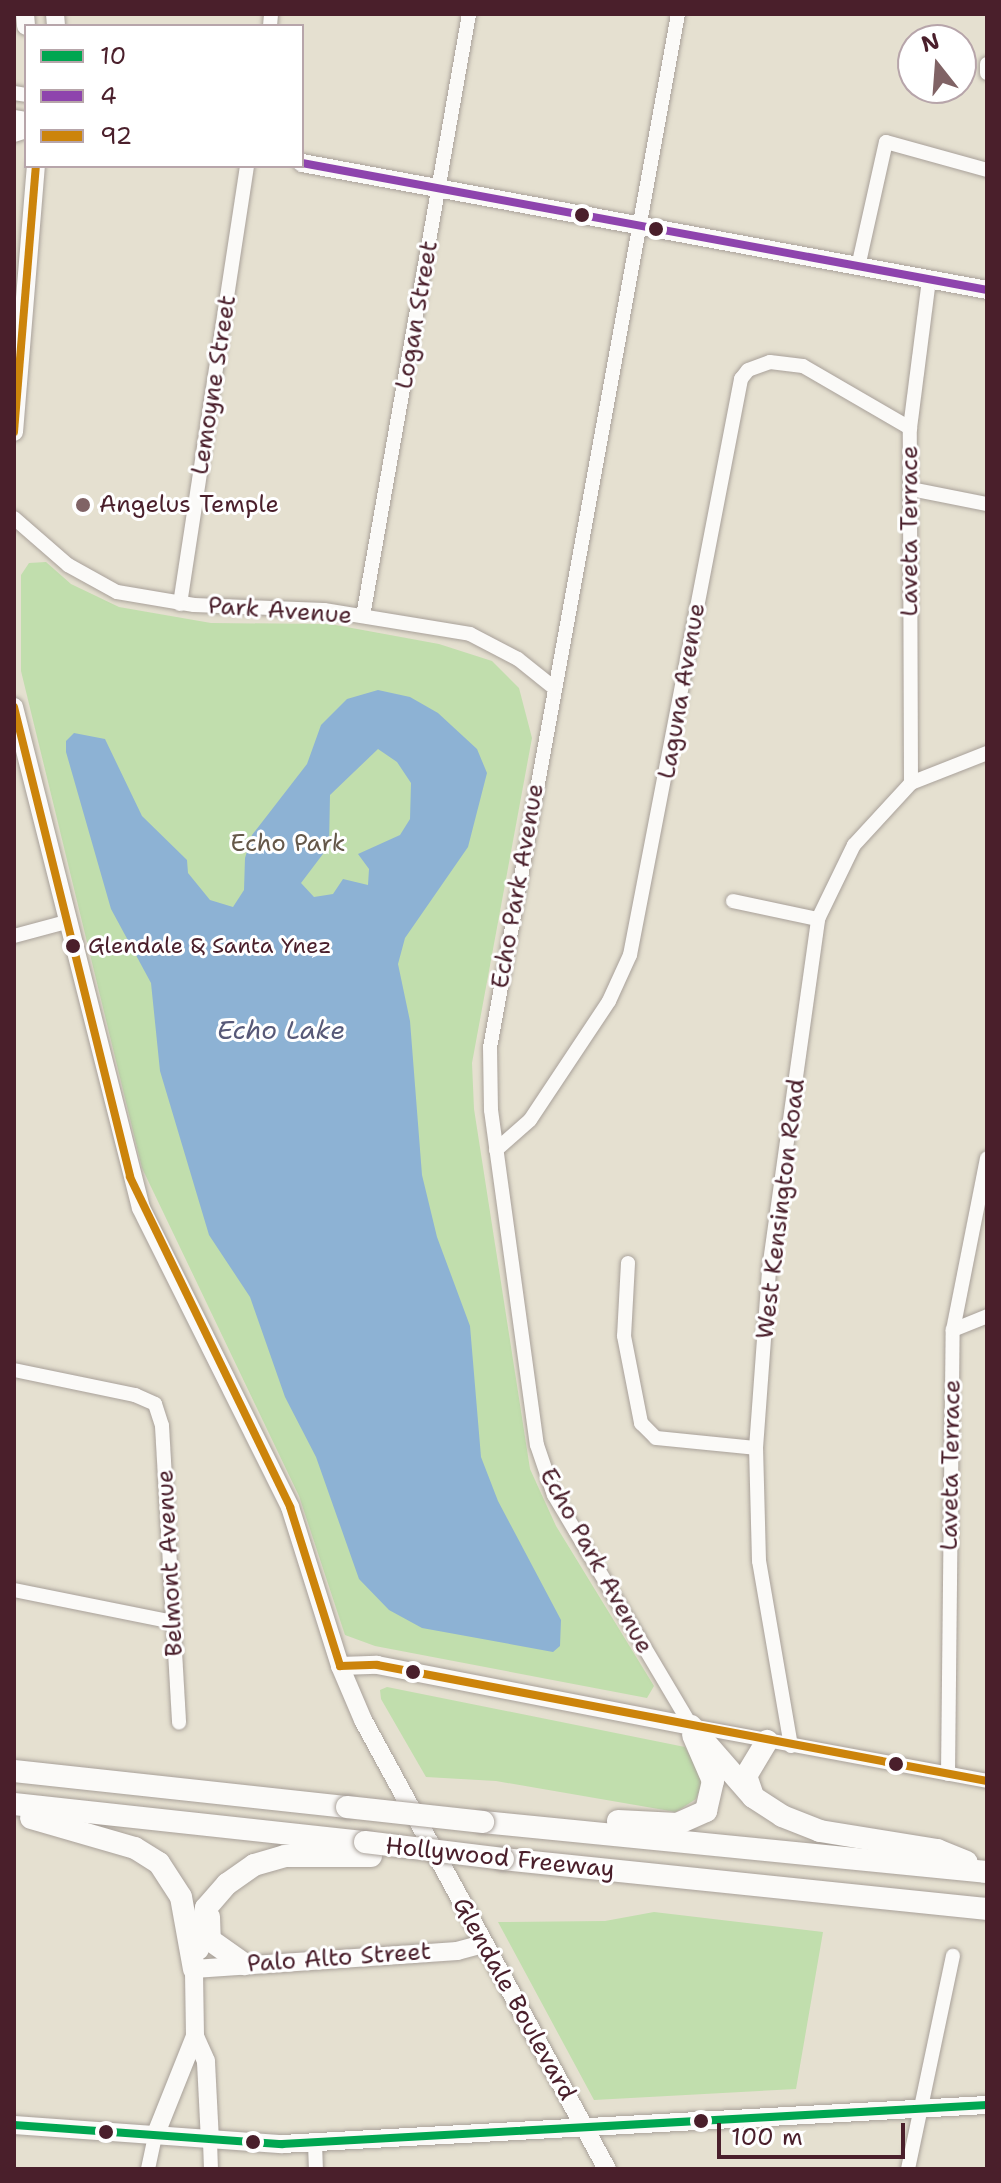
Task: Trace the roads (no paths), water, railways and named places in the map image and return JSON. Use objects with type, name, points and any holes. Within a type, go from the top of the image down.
[{"type":"highway","points":[[691,1726],[753,1797],[800,1825],[937,1850],[987,1871]]},
{"type":"highway","points":[[483,1822],[677,1824],[698,1818],[714,1792],[691,1726]]},
{"type":"highway","points":[[753,1797],[746,1776],[767,1741]]},
{"type":"highway","name":"Hollywood Freeway","points":[[14,1771],[483,1822],[987,1871]]},
{"type":"highway","name":"Hollywood Freeway","points":[[14,1804],[369,1849],[503,1859],[987,1909]]},
{"type":"highway","points":[[14,1813],[135,1848],[159,1863],[181,1897],[194,1969]]},
{"type":"highway","points":[[194,1969],[200,1920],[227,1884],[254,1865],[285,1856],[369,1849]]},
{"type":"highway","points":[[227,1884],[211,1906],[207,1930],[216,1949],[244,1964]]},
{"type":"main road","points":[[304,163],[440,186],[987,290]]},
{"type":"main road","points":[[14,432],[36,168]]},
{"type":"main road","name":"Glendale Boulevard","points":[[14,707],[16,730],[141,1208],[273,1467],[299,1532],[340,1666],[363,1720],[607,2169]]},
{"type":"main road","points":[[340,1666],[377,1665],[691,1726]]},
{"type":"main road","name":"Palo Alto Street","points":[[194,1969],[457,1951],[484,1944]]},
{"type":"main road","points":[[155,2136],[195,2036],[194,1969]]},
{"type":"main road","points":[[195,2036],[206,2061],[210,2141]]},
{"type":"main road","points":[[14,2125],[210,2141],[315,2143],[987,2105]]},
{"type":"street","name":"Logan Street","points":[[363,616],[469,14]]},
{"type":"street","name":"Echo Park Avenue","points":[[678,14],[642,226],[553,687],[490,1047],[496,1150],[541,1463],[554,1495],[691,1726]]},
{"type":"street","points":[[987,64],[987,73]]},
{"type":"street","points":[[858,267],[886,142],[987,170]]},
{"type":"street","name":"Lemoyne Street","points":[[180,604],[247,168]]},
{"type":"street","name":"Laveta Terrace","points":[[911,783],[910,428],[929,280]]},
{"type":"street","name":"Laguna Avenue","points":[[496,1150],[530,1120],[609,1001],[630,955],[741,379],[748,370],[770,362],[803,366],[910,428]]},
{"type":"street","points":[[911,489],[987,504]]},
{"type":"street","name":"Park Avenue","points":[[14,518],[94,582],[180,604],[363,616],[470,634],[518,659],[553,687]]},
{"type":"street","name":"West Kensington Road","points":[[791,1746],[759,1561],[756,1448],[769,1269],[818,919],[854,845],[911,783],[987,753]]},
{"type":"street","points":[[733,901],[818,919]]},
{"type":"street","points":[[14,936],[66,922]]},
{"type":"street","name":"Laveta Terrace","points":[[948,1774],[953,1330],[987,1158]]},
{"type":"street","points":[[628,1263],[624,1336],[641,1423],[656,1438],[756,1448]]},
{"type":"street","points":[[953,1330],[987,1316]]},
{"type":"street","name":"Belmont Avenue","points":[[14,1370],[135,1395],[155,1404],[162,1426],[179,1723]]},
{"type":"street","points":[[14,1590],[172,1622]]},
{"type":"street","points":[[691,1726],[987,1781]]},
{"type":"street","points":[[908,2169],[953,1956]]},
{"type":"street","points":[[148,2169],[155,2136]]},
{"type":"street","points":[[210,2141],[211,2169]]},
{"type":"street","points":[[315,2143],[316,2169]]},
{"type":"water","name":"Echo Lake","points":[[378,690],[410,697],[438,713],[477,749],[487,773],[468,847],[405,938],[398,964],[410,1021],[422,1175],[437,1237],[470,1326],[481,1457],[498,1501],[561,1620],[560,1646],[553,1652],[422,1628],[389,1610],[359,1579],[316,1457],[285,1397],[250,1297],[209,1235],[160,1071],[151,983],[111,909],[66,752],[66,741],[74,733],[105,739],[142,816],[187,860],[188,873],[210,900],[233,907],[244,890],[245,858],[252,835],[307,764],[321,725],[347,699]],"holes":[[[378,749],[397,762],[411,783],[410,819],[400,835],[358,854],[369,869],[368,885],[343,879],[333,894],[314,897],[301,883],[329,846],[330,795]]]},
{"type":"place","name":"Angelus Temple","points":[[83,505]]},
{"type":"place","name":"Glendale & Santa Ynez","points":[[73,946]]},
{"type":"park label","name":"Echo Park","points":[[288,844]]}]
